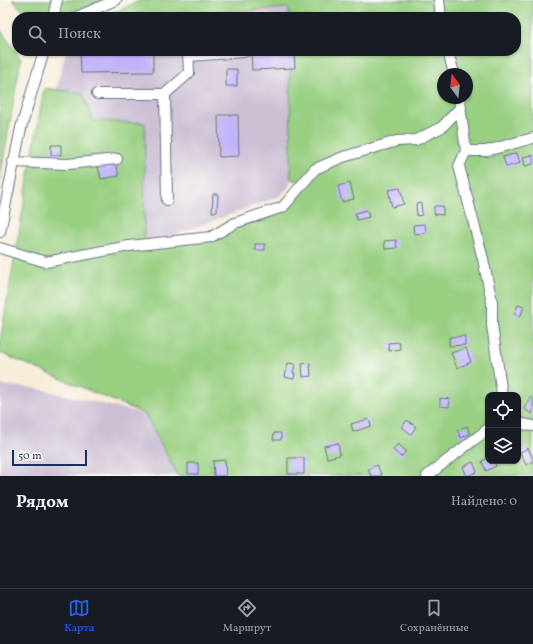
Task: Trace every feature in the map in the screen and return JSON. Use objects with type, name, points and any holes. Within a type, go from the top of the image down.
[{"type":"street","points":[[54,12],[57,0]]},
{"type":"street","points":[[88,12],[116,0]]},
{"type":"street","points":[[439,0],[440,12]]},
{"type":"street","points":[[0,232],[21,128],[43,56]]},
{"type":"street","points":[[97,94],[165,94],[189,73],[188,56]]},
{"type":"street","points":[[449,56],[452,68]]},
{"type":"street","points":[[165,94],[168,200]]},
{"type":"street","points":[[0,248],[46,262],[129,246],[211,237],[235,223],[283,207],[315,169],[343,158],[396,141],[416,140],[442,127],[459,104]]},
{"type":"street","points":[[460,104],[466,151],[459,166],[483,259],[492,302],[492,325],[502,392]]},
{"type":"street","points":[[466,151],[486,151],[533,138]]},
{"type":"street","points":[[13,162],[68,164],[117,159]]},
{"type":"street","points":[[521,424],[533,426]]},
{"type":"street","points":[[427,476],[485,431]]},
{"type":"shaded area","points":[[289,8],[289,12],[220,12]]},
{"type":"shaded area","points":[[65,56],[290,56],[291,179],[288,188],[280,196],[144,246],[83,93],[56,90]]},
{"type":"shaded area","points":[[0,385],[35,388],[145,414],[178,476],[0,476]]},
{"type":"green space","points":[[12,0],[116,0],[86,12],[26,12]]},
{"type":"green space","points":[[142,0],[533,0],[533,476],[178,476],[145,414],[0,353],[0,341],[44,88],[83,93],[93,121],[145,123],[144,246],[198,239],[255,221],[306,184],[291,179],[290,56],[521,56],[521,12],[289,12],[289,8],[220,12],[114,12]]},
{"type":"green space","points":[[0,29],[12,46],[12,56],[19,56],[21,59],[0,180]]},
{"type":"building","points":[[80,56],[153,56],[153,72],[81,73]]},
{"type":"building","points":[[251,56],[294,56],[295,68],[252,70]]},
{"type":"building","points":[[226,69],[237,69],[237,86],[226,86]]},
{"type":"building","points":[[218,115],[238,115],[239,156],[219,157]]},
{"type":"building","points":[[51,145],[61,145],[61,155],[51,155]]},
{"type":"building","points":[[517,153],[520,163],[506,167],[503,157]]},
{"type":"building","points":[[533,155],[533,164],[525,166],[523,157]]},
{"type":"building","points":[[116,163],[119,176],[101,179],[98,166]]},
{"type":"building","points":[[350,183],[354,199],[342,202],[338,186]]},
{"type":"building","points":[[400,188],[404,204],[392,207],[388,190]]},
{"type":"building","points":[[213,194],[218,194],[217,212],[212,212]]},
{"type":"building","points":[[421,203],[422,215],[417,216],[416,204]]},
{"type":"building","points":[[434,206],[443,206],[443,215],[434,214]]},
{"type":"building","points":[[367,210],[369,217],[357,220],[355,213]]},
{"type":"building","points":[[425,224],[426,233],[414,234],[413,225]]},
{"type":"building","points":[[396,240],[397,248],[385,249],[384,241]]},
{"type":"building","points":[[255,244],[265,244],[265,250],[255,250]]},
{"type":"building","points":[[518,305],[524,307],[520,317],[514,314]]},
{"type":"building","points":[[465,336],[465,345],[449,346],[449,337]]},
{"type":"building","points":[[399,342],[400,349],[389,351],[388,343]]},
{"type":"building","points":[[466,348],[471,362],[457,368],[451,353]]},
{"type":"building","points":[[288,363],[295,364],[293,373],[295,373],[294,379],[285,377]]},
{"type":"building","points":[[310,363],[311,376],[303,377],[302,364]]},
{"type":"building","points":[[530,397],[533,399],[532,414],[524,409]]},
{"type":"building","points":[[440,398],[450,399],[449,407],[440,406]]},
{"type":"building","points":[[369,419],[371,426],[353,432],[351,424]]},
{"type":"building","points":[[407,420],[416,427],[411,434],[402,427]]},
{"type":"building","points":[[467,426],[470,434],[461,438],[457,430]]},
{"type":"building","points":[[274,433],[281,433],[281,440],[273,440]]},
{"type":"building","points":[[338,443],[340,455],[327,458],[324,446]]},
{"type":"building","points":[[398,444],[406,451],[401,457],[393,450]]},
{"type":"building","points":[[528,448],[533,462],[526,465],[521,452]]},
{"type":"building","points":[[288,458],[304,458],[304,474],[288,474]]},
{"type":"building","points":[[225,460],[226,476],[214,476],[213,461]]},
{"type":"building","points":[[485,460],[485,464],[495,464],[496,466],[486,471],[482,461]]},
{"type":"building","points":[[473,462],[477,472],[467,476],[463,467]]},
{"type":"building","points":[[188,463],[198,463],[198,474],[188,474]]},
{"type":"building","points":[[377,465],[382,476],[371,476],[368,469]]}]
